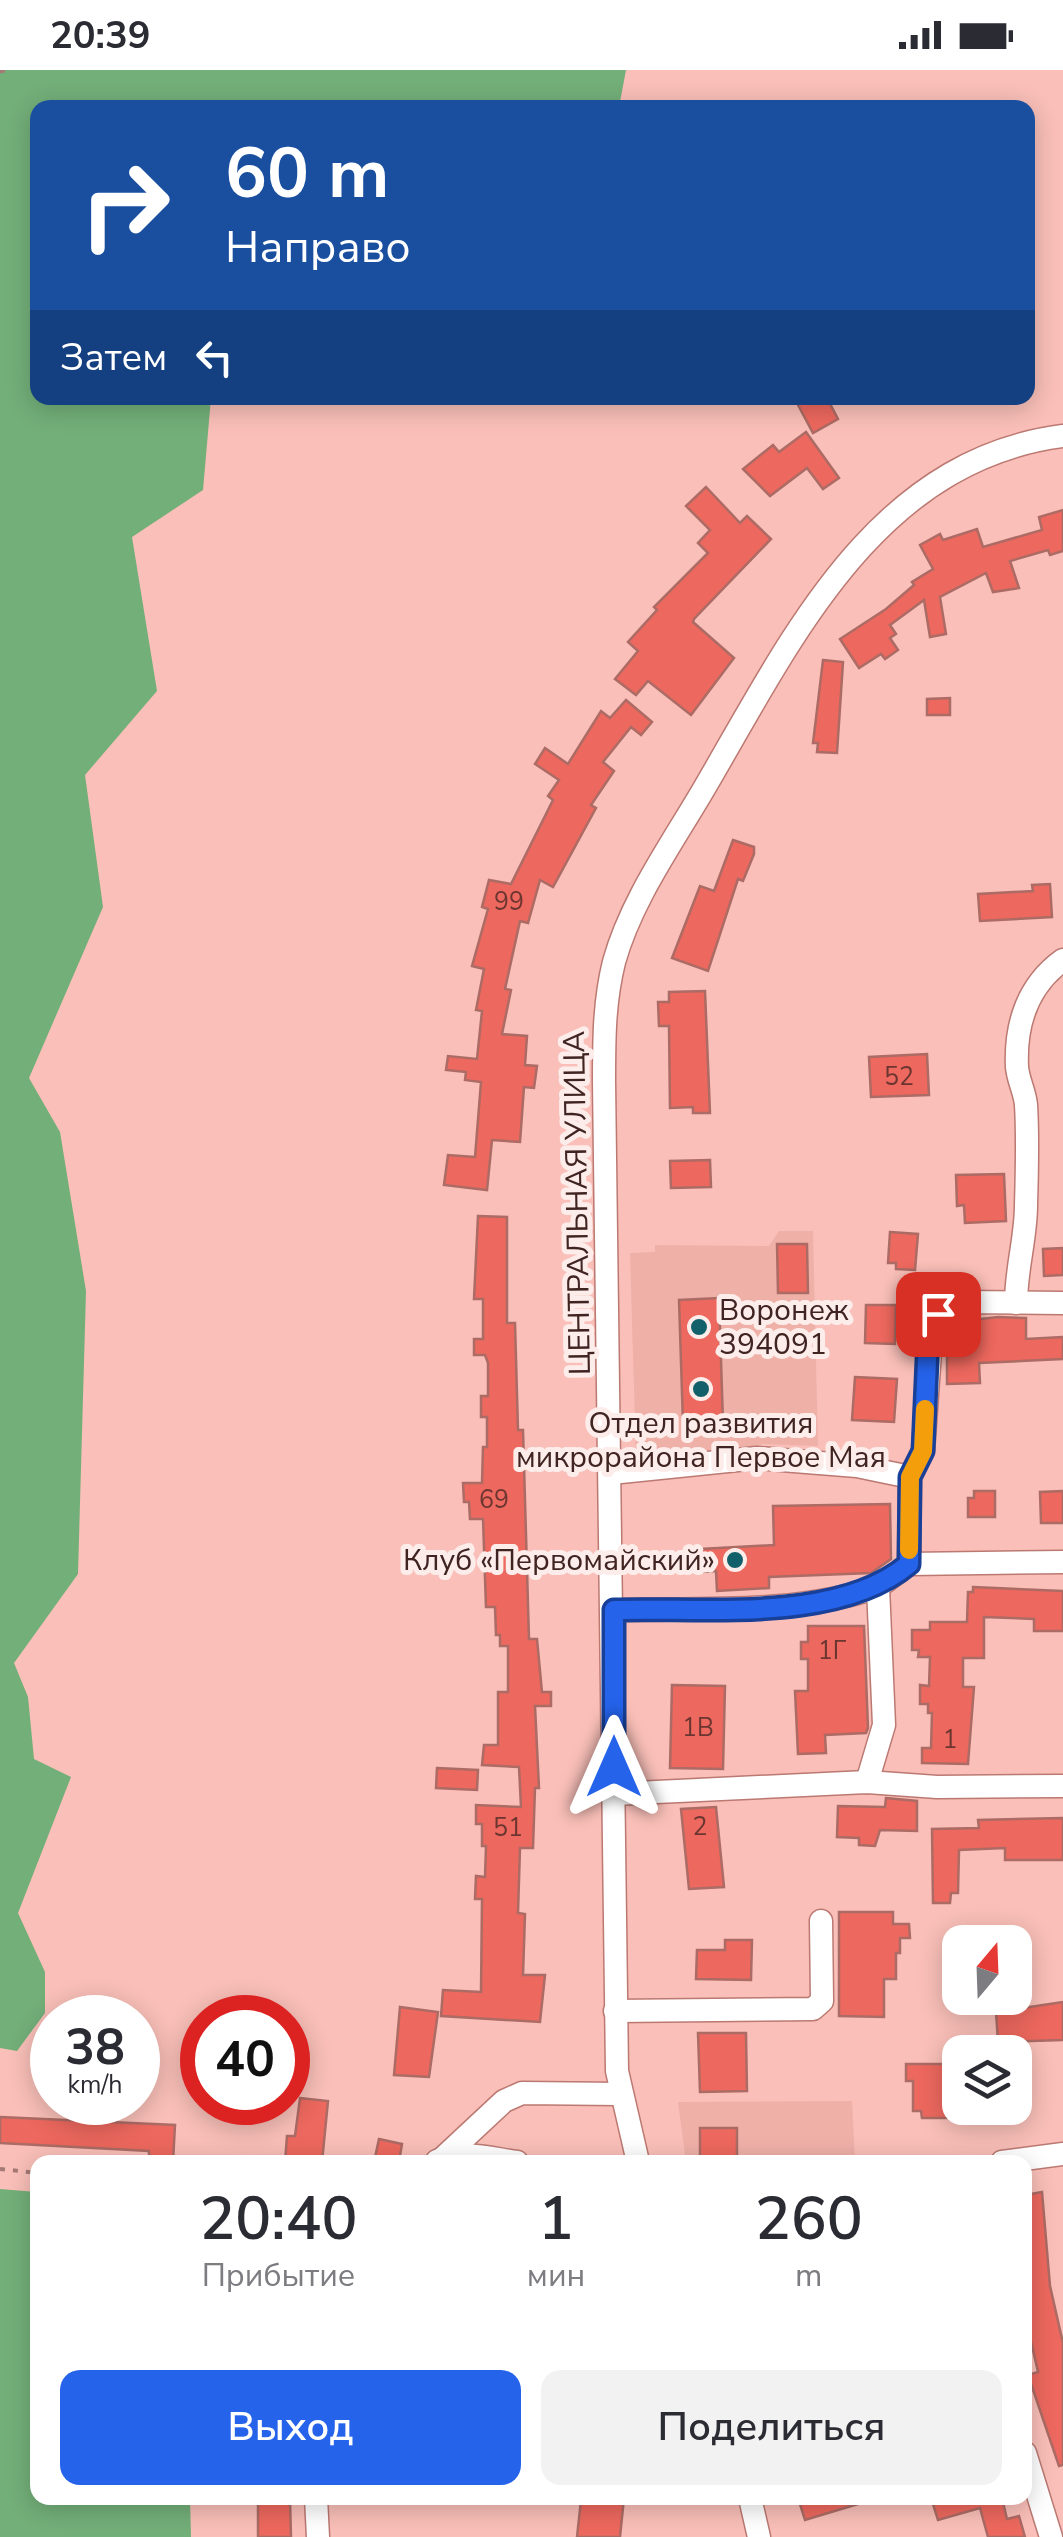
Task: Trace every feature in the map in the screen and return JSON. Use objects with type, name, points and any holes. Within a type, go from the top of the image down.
[{"type":"street","name":"ЦЕНТРАЛЬНАЯ УЛИЦА","points":[[636,2155],[620,2094],[615,2011],[614,1610],[604,1005],[622,941],[666,852],[778,664],[866,541],[916,494],[975,457],[1012,444],[1063,436]]},
{"type":"street","points":[[1016,1304],[1016,1262],[1026,1209],[1026,1101],[1017,1069],[1024,1012],[1040,980],[1063,960]]},
{"type":"street","points":[[909,1564],[910,1477],[923,1451],[928,1338],[938,1314],[964,1302],[1063,1303]]},
{"type":"street","points":[[611,1472],[758,1458],[856,1466],[910,1477]]},
{"type":"street","points":[[614,1610],[841,1600],[878,1588],[909,1564],[1063,1562]]},
{"type":"street","points":[[867,1782],[884,1725],[878,1588]]},
{"type":"street","points":[[614,1794],[867,1782],[937,1787],[1063,1786]]},
{"type":"street","points":[[615,2011],[812,2009],[822,2002],[821,1921]]},
{"type":"street","points":[[445,2155],[504,2101],[522,2093],[620,2094]]},
{"type":"street","points":[[1032,2158],[1063,2154]]},
{"type":"street","points":[[1032,2477],[1050,2537]]},
{"type":"street","points":[[316,2505],[318,2537]]},
{"type":"street","points":[[752,2505],[759,2537]]},
{"type":"path","points":[[0,2169],[30,2172]]},
{"type":"shaded area","points":[[779,1231],[813,1231],[818,1446],[763,1444],[721,1456],[636,1457],[630,1253],[655,1252],[655,1245],[769,1246]]},
{"type":"shaded area","points":[[852,2101],[855,2155],[685,2155],[678,2102]]},
{"type":"green space","points":[[0,70],[626,70],[620,100],[30,100],[30,405],[210,405],[203,490],[132,537],[157,691],[85,775],[103,907],[29,1078],[60,1132],[86,1291],[78,1574],[14,1663],[28,1697],[34,1759],[71,1777],[18,1913],[45,1972],[45,1995],[30,1995],[30,2033],[17,2051],[0,2048]]},
{"type":"green space","points":[[0,2189],[30,2191],[30,2505],[190,2505],[191,2537],[0,2537]]},
{"type":"building","points":[[798,405],[831,405],[838,419],[813,433]]},
{"type":"building","points":[[806,432],[839,478],[823,489],[807,468],[770,496],[743,469],[773,445],[779,452]]},
{"type":"building","points":[[706,487],[740,523],[747,516],[771,539],[694,619],[734,658],[691,715],[648,681],[636,695],[615,679],[638,651],[628,642],[657,610],[654,607],[708,553],[698,543],[710,530],[686,506]]},
{"type":"building","points":[[1063,510],[1063,551],[1050,555],[1048,550],[1010,561],[1019,588],[993,592],[986,573],[940,597],[946,634],[930,637],[924,600],[890,625],[896,634],[890,638],[898,650],[885,659],[881,654],[859,668],[840,639],[886,609],[914,585],[912,582],[933,569],[920,545],[940,534],[943,540],[977,529],[983,547],[1042,530],[1039,517]]},
{"type":"building","points":[[823,660],[843,662],[837,753],[817,752],[818,743],[813,743]]},
{"type":"building","points":[[950,698],[950,715],[927,715],[927,699]]},
{"type":"building","points":[[626,700],[652,722],[641,735],[631,727],[603,762],[614,771],[591,805],[596,808],[553,887],[540,880],[528,923],[520,921],[505,989],[511,990],[502,1034],[527,1036],[525,1065],[537,1066],[534,1088],[524,1087],[520,1142],[492,1140],[487,1190],[444,1185],[448,1155],[475,1157],[481,1082],[465,1080],[466,1072],[446,1070],[448,1056],[477,1059],[482,1011],[476,1010],[484,969],[472,966],[488,909],[482,907],[489,880],[511,884],[553,800],[548,796],[559,780],[535,764],[545,748],[568,764],[601,711],[610,718]]},
{"type":"building","points":[[733,840],[754,847],[754,854],[743,881],[738,879],[708,971],[672,958],[700,886],[714,891]]},
{"type":"building","points":[[1050,884],[1052,917],[980,921],[978,894],[1033,891],[1032,885]]},
{"type":"building","points":[[705,991],[710,1113],[693,1113],[693,1107],[670,1108],[669,1026],[659,1026],[658,1002],[669,1002],[669,992]]},
{"type":"building","points":[[927,1054],[929,1095],[871,1097],[869,1057]]},
{"type":"building","points":[[710,1160],[711,1187],[671,1188],[670,1161]]},
{"type":"building","points":[[1004,1174],[1006,1221],[965,1223],[964,1205],[957,1206],[956,1175]]},
{"type":"building","points":[[478,1216],[507,1217],[507,1323],[515,1323],[518,1430],[523,1430],[529,1639],[537,1639],[542,1692],[551,1692],[551,1706],[535,1706],[539,1788],[535,1788],[533,1848],[520,1848],[518,1913],[525,1914],[523,1975],[545,1975],[540,2022],[441,2016],[443,1990],[481,1992],[482,1899],[475,1899],[476,1876],[485,1877],[486,1846],[482,1846],[482,1824],[476,1824],[476,1805],[521,1807],[519,1767],[482,1765],[484,1745],[498,1745],[498,1692],[508,1692],[508,1646],[500,1646],[500,1635],[496,1635],[495,1607],[486,1607],[483,1519],[470,1519],[469,1502],[464,1502],[463,1483],[482,1483],[483,1447],[487,1447],[487,1417],[481,1417],[481,1396],[488,1396],[488,1363],[485,1355],[474,1355],[474,1339],[483,1339],[483,1299],[474,1299]]},
{"type":"building","points":[[890,1232],[918,1234],[915,1270],[896,1269],[896,1263],[888,1263]]},
{"type":"building","points":[[777,1244],[807,1244],[808,1293],[778,1293]]},
{"type":"building","points":[[1063,1248],[1063,1275],[1044,1276],[1043,1249]]},
{"type":"building","points":[[719,1298],[723,1423],[683,1424],[679,1300]]},
{"type":"building","points":[[866,1305],[896,1305],[895,1344],[865,1343]]},
{"type":"building","points":[[1026,1318],[1026,1339],[1063,1337],[1063,1359],[979,1363],[980,1383],[947,1384],[947,1330],[955,1322]]},
{"type":"building","points":[[855,1377],[897,1379],[894,1422],[852,1420]]},
{"type":"building","points":[[974,1491],[995,1491],[995,1517],[968,1517],[968,1498],[974,1498]]},
{"type":"building","points":[[1063,1491],[1063,1523],[1041,1523],[1040,1492]]},
{"type":"building","points":[[890,1504],[891,1559],[871,1573],[769,1577],[769,1588],[717,1591],[716,1571],[703,1572],[701,1549],[774,1545],[773,1506]]},
{"type":"building","points":[[973,1587],[1063,1591],[1063,1631],[1034,1631],[1034,1619],[984,1617],[984,1658],[963,1658],[963,1687],[974,1687],[968,1764],[922,1763],[922,1748],[931,1748],[932,1713],[928,1713],[928,1704],[920,1704],[920,1685],[929,1686],[930,1657],[918,1657],[919,1650],[912,1650],[912,1630],[930,1630],[930,1622],[967,1622],[968,1592],[973,1592]]},
{"type":"building","points":[[808,1626],[864,1626],[868,1728],[866,1733],[825,1735],[826,1753],[798,1754],[795,1691],[808,1691],[808,1659],[801,1659],[801,1642],[808,1642]]},
{"type":"building","points":[[672,1685],[725,1686],[723,1769],[670,1768]]},
{"type":"building","points":[[437,1768],[478,1770],[477,1790],[436,1788]]},
{"type":"building","points":[[886,1798],[917,1801],[917,1831],[880,1830],[875,1846],[859,1845],[859,1838],[837,1837],[838,1806],[885,1807]]},
{"type":"building","points":[[716,1807],[724,1887],[689,1889],[681,1809]]},
{"type":"building","points":[[1063,1818],[1063,1860],[1005,1860],[1005,1848],[959,1850],[958,1893],[951,1893],[950,1903],[933,1903],[932,1829],[979,1828],[978,1820]]},
{"type":"building","points":[[839,1912],[893,1912],[893,1924],[909,1924],[910,1938],[900,1938],[900,1953],[896,1953],[896,1979],[884,1979],[884,2017],[839,2016]]},
{"type":"building","points":[[725,1940],[752,1940],[751,1980],[696,1979],[697,1950],[725,1950]]},
{"type":"building","points":[[1063,2002],[1063,2040],[1032,2041],[1032,2035],[998,2035],[996,2015],[1032,2015],[1032,2007]]},
{"type":"building","points":[[400,2007],[438,2012],[429,2077],[394,2075]]},
{"type":"building","points":[[698,2033],[746,2033],[747,2091],[700,2092]]},
{"type":"building","points":[[906,2064],[942,2064],[942,2118],[922,2118],[921,2111],[913,2111],[913,2081],[906,2081]]},
{"type":"building","points":[[310,2099],[328,2101],[323,2155],[286,2155],[287,2136],[295,2136],[296,2125],[310,2125]]},
{"type":"building","points":[[0,2117],[30,2118],[30,2125],[175,2125],[173,2155],[149,2155],[149,2151],[0,2143]]},
{"type":"building","points":[[700,2128],[737,2128],[737,2155],[700,2155]]},
{"type":"building","points":[[379,2139],[402,2144],[400,2155],[376,2155]]},
{"type":"building","points":[[1042,2192],[1050,2286],[1063,2343],[1063,2465],[1059,2466],[1032,2387],[1032,2374],[1038,2372],[1032,2346],[1032,2194]]},
{"type":"building","points":[[258,2505],[290,2505],[291,2537],[258,2537]]},
{"type":"building","points":[[580,2505],[623,2505],[620,2537],[577,2537]]},
{"type":"building","points":[[800,2505],[855,2505],[805,2520]]},
{"type":"building","points":[[933,2505],[1004,2505],[1007,2519],[1019,2516],[1025,2537],[988,2537],[980,2508],[938,2520]]},
{"type":"slow traffic","points":[[909,1550],[910,1477],[923,1451],[925,1409]]},
{"type":"place","name":"Воронеж 394091","points":[[699,1327]]},
{"type":"place","name":"Отдел развития микрорайона Первое Мая","points":[[701,1389]]},
{"type":"place","name":"Клуб «Первомайский»","points":[[735,1560]]},
{"type":"route","points":[[614,1767],[614,1610],[841,1600],[878,1588],[909,1564],[910,1477],[923,1451],[928,1338],[938,1314]]}]
